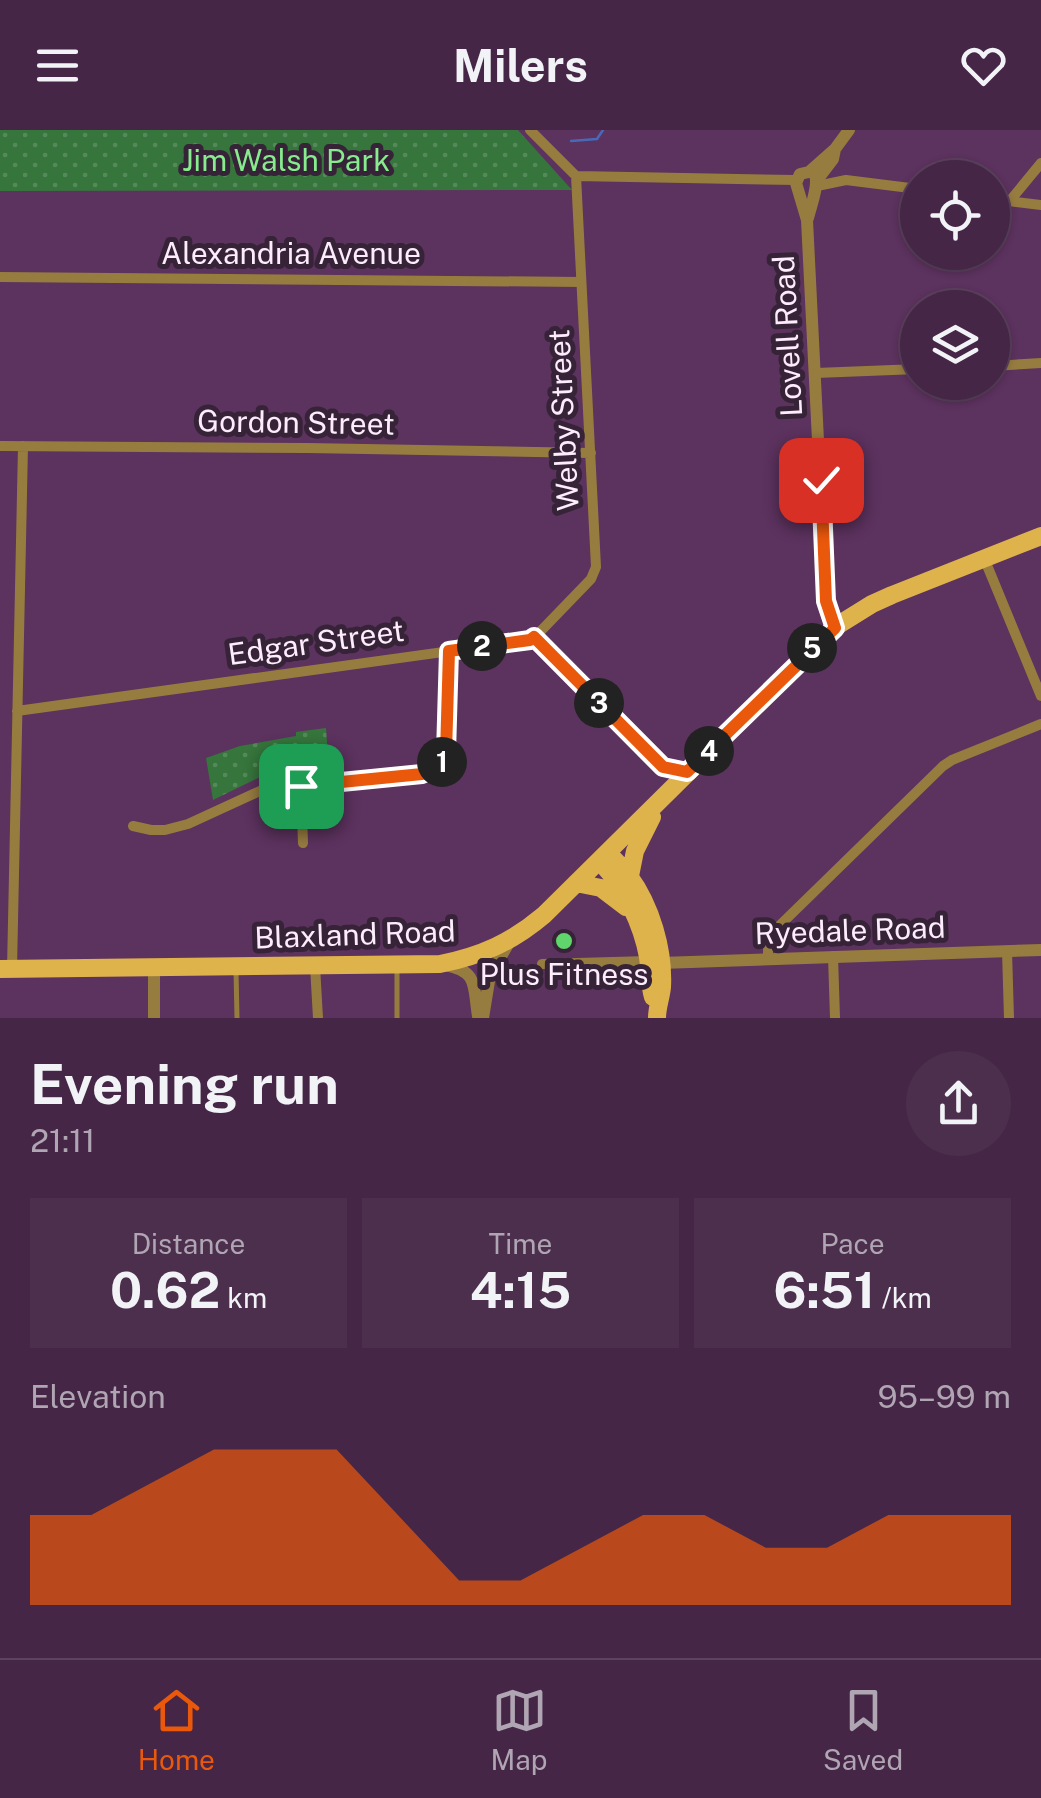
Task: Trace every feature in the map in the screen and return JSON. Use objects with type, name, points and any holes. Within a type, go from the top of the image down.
[{"type":"main road","name":"Blaxland Road","points":[[6,969],[440,964],[474,957],[510,941],[544,916],[835,628],[872,604],[1041,536]]},
{"type":"main road","points":[[630,876],[635,851],[663,796]]},
{"type":"main road","points":[[603,857],[630,876],[651,918],[655,962],[650,992],[657,1012]]},
{"type":"main road","points":[[603,857],[625,894],[655,962]]},
{"type":"main road","points":[[576,883],[607,891],[633,915]]},
{"type":"street","points":[[530,130],[576,176],[809,183],[846,180],[900,186]]},
{"type":"street","points":[[809,183],[848,130]]},
{"type":"street","points":[[834,154],[833,170],[846,180]]},
{"type":"street","points":[[1010,201],[1041,163]]},
{"type":"street","name":"Welby Street","points":[[534,637],[595,573],[576,176]]},
{"type":"street","name":"Lovell Road","points":[[809,183],[807,220],[826,601],[835,628]]},
{"type":"street","points":[[1010,202],[1041,205]]},
{"type":"street","name":"Alexandria Avenue","points":[[0,278],[582,282]]},
{"type":"street","points":[[1010,365],[1041,364]]},
{"type":"street","points":[[816,373],[900,370]]},
{"type":"street","name":"Gordon Street","points":[[0,446],[591,453]]},
{"type":"street","points":[[6,969],[18,711],[23,446]]},
{"type":"street","points":[[984,558],[1041,696]]},
{"type":"street","points":[[534,637],[663,767],[687,772]]},
{"type":"street","name":"Edgar Street","points":[[18,711],[534,637]]},
{"type":"street","points":[[133,826],[165,830],[188,824],[262,790],[422,774],[435,769],[446,753],[449,651]]},
{"type":"street","points":[[768,958],[768,941],[775,930],[943,766],[1041,724]]},
{"type":"street","points":[[301,786],[303,843]]},
{"type":"street","points":[[481,1018],[487,983],[510,941]]},
{"type":"street","name":"Ryedale Road","points":[[542,964],[1041,950]]},
{"type":"street","points":[[1007,951],[1008,1018]]},
{"type":"street","points":[[833,956],[834,1018]]},
{"type":"street","points":[[440,964],[470,975],[481,1018]]},
{"type":"street","points":[[315,966],[318,1018]]},
{"type":"street","points":[[154,968],[154,1018]]},
{"type":"lane","points":[[397,965],[397,1018]]},
{"type":"lane","points":[[236,967],[236,1018]]},
{"type":"green space","name":"Jim Walsh Park","points":[[0,130],[518,130],[572,190],[0,191]]},
{"type":"green space","points":[[326,728],[329,770],[260,777],[213,800],[206,758],[240,746],[296,736],[296,732]]},
{"type":"waterway","points":[[571,141],[597,139],[603,130]]},
{"type":"place","name":"Plus Fitness","points":[[564,941]]},
{"type":"route","points":[[301,786],[408,776],[435,769],[446,753],[449,651],[534,637],[663,767],[687,772],[835,628],[826,601],[821,480]]}]
